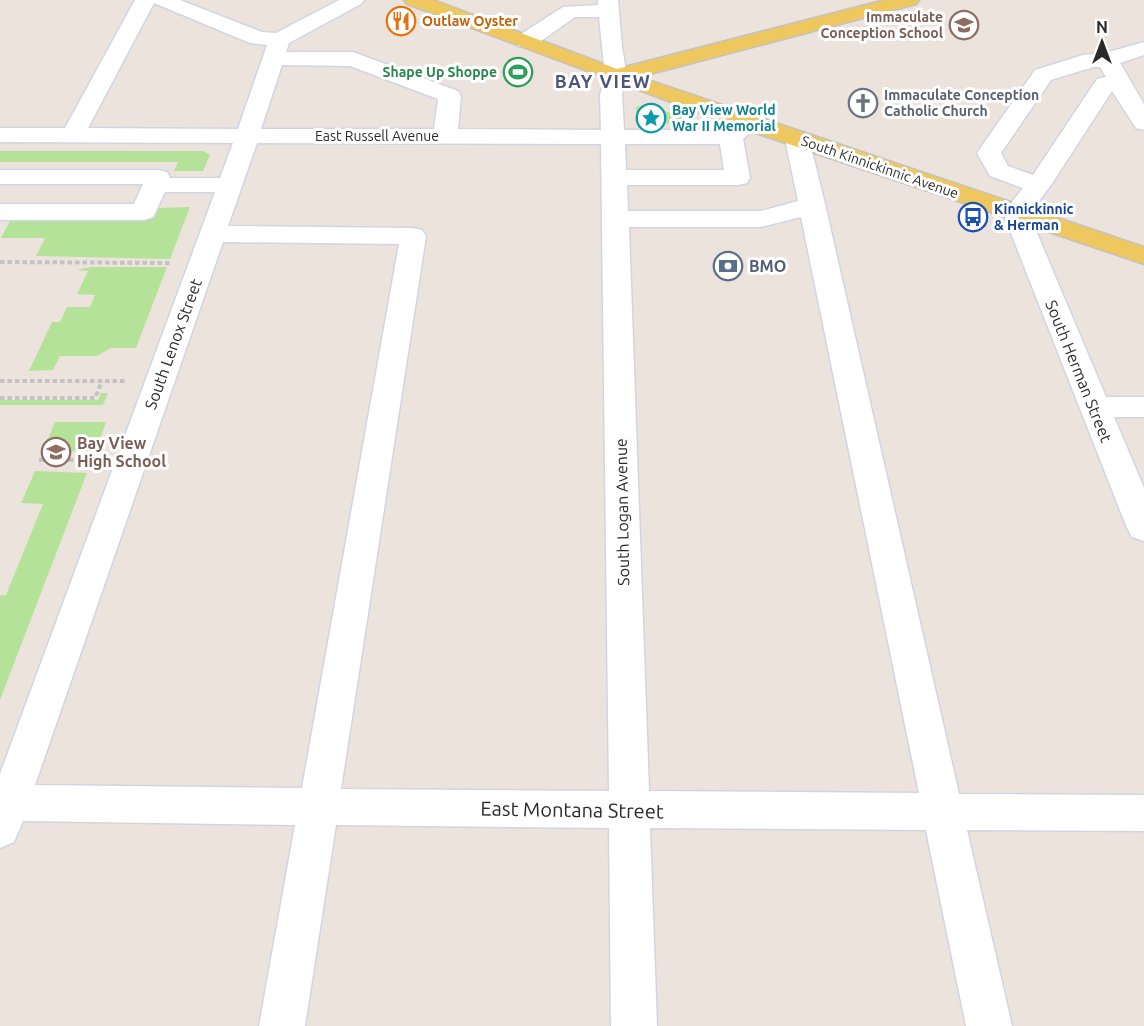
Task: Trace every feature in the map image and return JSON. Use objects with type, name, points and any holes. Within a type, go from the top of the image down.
[{"type":"main road","name":"South Kinnickinnic Avenue","points":[[414,0],[616,76],[740,130],[797,139],[1144,256]]},
{"type":"main road","points":[[616,76],[909,0]]},
{"type":"street","points":[[73,135],[145,0]]},
{"type":"street","points":[[162,0],[261,39],[276,49],[353,59],[450,96],[445,136]]},
{"type":"street","points":[[276,49],[354,0]]},
{"type":"street","points":[[526,41],[570,11],[608,6]]},
{"type":"street","name":"South Logan Avenue","points":[[608,6],[616,76],[611,95],[615,177],[634,1026]]},
{"type":"street","points":[[1040,185],[999,171],[989,153],[1043,75],[1091,60],[1107,60],[1144,48]]},
{"type":"street","name":"South Lenox Street","points":[[3,812],[248,135],[276,49]]},
{"type":"street","points":[[1107,60],[1144,123]]},
{"type":"street","points":[[1016,213],[1040,185],[1105,84],[1121,84]]},
{"type":"street","points":[[615,177],[738,178],[740,130]]},
{"type":"street","name":"East Russell Avenue","points":[[0,135],[613,137],[740,130]]},
{"type":"street","points":[[797,139],[989,1026]]},
{"type":"street","points":[[0,177],[158,177],[144,212],[0,212]]},
{"type":"street","points":[[154,185],[230,185]]},
{"type":"street","points":[[616,219],[761,219],[786,214],[812,204]]},
{"type":"street","name":"South Herman Street","points":[[1016,213],[1144,528]]},
{"type":"street","points":[[212,234],[413,236],[282,1026]]},
{"type":"street","points":[[1095,407],[1144,407]]},
{"type":"street","name":"East Montana Street","points":[[3,812],[319,805],[628,811],[1144,813]]},
{"type":"path","points":[[0,262],[172,263]]},
{"type":"path","points":[[26,268],[29,262]]},
{"type":"path","points":[[0,381],[128,381]]},
{"type":"path","points":[[0,398],[95,398],[102,381]]},
{"type":"path","points":[[39,460],[97,460]]},
{"type":"green space","points":[[647,104],[660,109],[648,118],[653,120],[665,111],[698,123],[637,124],[636,107]]},
{"type":"green space","points":[[0,151],[203,151],[210,155],[203,171],[174,171],[178,162],[0,162]]},
{"type":"green space","points":[[190,207],[170,259],[36,256],[45,238],[1,238],[11,219],[0,217],[155,217],[159,208]]},
{"type":"green space","points":[[91,267],[167,267],[136,348],[111,348],[97,356],[60,356],[53,370],[29,371],[52,322],[60,322],[67,307],[90,307],[95,295],[77,294],[88,271],[76,270]]},
{"type":"green space","points":[[101,393],[108,393],[103,405],[0,405],[0,400],[98,400]]},
{"type":"green space","points":[[55,422],[106,422],[96,451],[43,451]]},
{"type":"green space","points":[[35,471],[87,473],[0,700],[0,595],[6,595],[43,504],[21,503]]},
{"type":"place","name":"Outlaw Oyster","points":[[401,21]]},
{"type":"place","name":"Immaculate Conception School","points":[[964,25]]},
{"type":"place","name":"Shape Up Shoppe","points":[[518,72]]},
{"type":"place","name":"Immaculate Conception Catholic Church","points":[[863,103]]},
{"type":"place","name":"Bay View World War II Memorial","points":[[651,118]]},
{"type":"place","name":"Kinnickinnic & Herman","points":[[973,217]]},
{"type":"place","name":"BMO","points":[[728,266]]},
{"type":"place","name":"Bay View High School","points":[[56,452]]},
{"type":"district","name":"BAY VIEW","points":[[603,82]]}]
